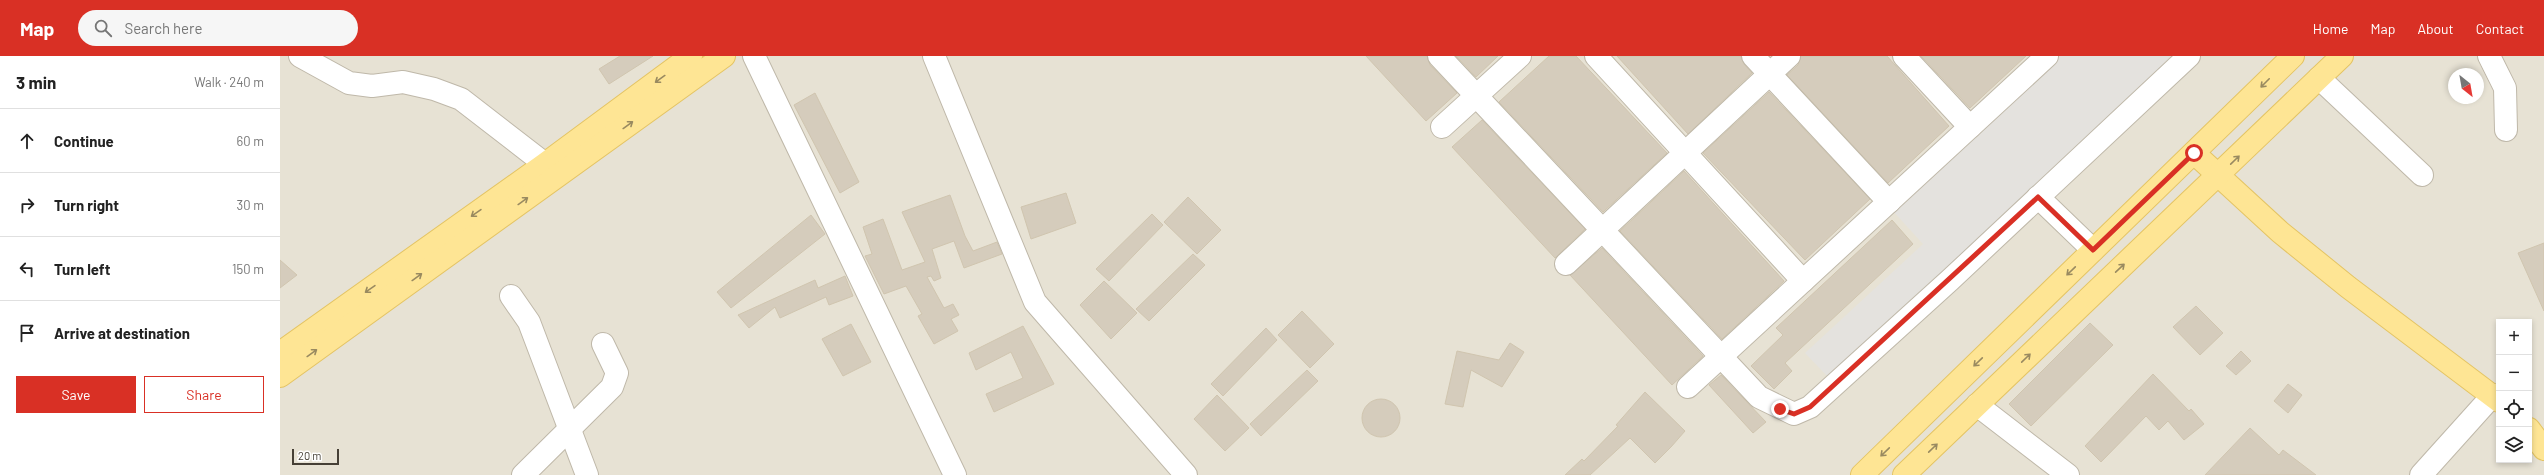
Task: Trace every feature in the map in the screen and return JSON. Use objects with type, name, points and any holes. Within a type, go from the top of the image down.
[{"type":"main road","points":[[280,353],[545,164],[691,56]]},
{"type":"main road","points":[[280,376],[724,56]]},
{"type":"main road","points":[[1862,475],[2293,56]]},
{"type":"main road","points":[[1904,475],[2219,176],[2342,56]]},
{"type":"main road","points":[[2194,153],[2280,232],[2317,262],[2496,398]]},
{"type":"main road","points":[[2532,433],[2544,449]]},
{"type":"street","points":[[300,56],[349,82],[372,86],[403,82],[434,89],[461,99],[545,164]]},
{"type":"street","points":[[754,56],[955,475]]},
{"type":"street","points":[[934,56],[1034,302],[1186,475]]},
{"type":"street","points":[[1439,56],[1759,397],[1780,409],[1794,414],[1810,407],[2189,56]]},
{"type":"street","points":[[1442,127],[1520,56]]},
{"type":"street","points":[[1596,56],[1803,281]]},
{"type":"street","points":[[1753,56],[1889,202]]},
{"type":"street","points":[[1566,264],[1789,56]]},
{"type":"street","points":[[1904,56],[1970,127]]},
{"type":"street","points":[[1688,387],[2047,56]]},
{"type":"street","points":[[2489,56],[2504,88],[2506,130]]},
{"type":"street","points":[[2319,78],[2422,174]]},
{"type":"street","points":[[2038,197],[2093,250]]},
{"type":"street","points":[[511,296],[529,322],[587,475]]},
{"type":"street","points":[[523,475],[612,387],[617,373],[603,344]]},
{"type":"street","points":[[2421,475],[2496,398]]},
{"type":"street","points":[[1977,405],[2068,475]]},
{"type":"shaded area","points":[[280,56],[2544,56],[2544,475],[280,475]]},
{"type":"shaded area","points":[[2060,56],[2177,56],[1828,377],[1805,353],[1923,244],[1892,210]]},
{"type":"building","points":[[620,56],[653,56],[609,84],[599,69]]},
{"type":"building","points":[[1366,56],[1427,56],[1430,65],[1457,93],[1426,121]]},
{"type":"building","points":[[1456,56],[1498,56],[1476,77]]},
{"type":"building","points":[[1549,56],[1576,56],[1667,153],[1603,212],[1499,102]]},
{"type":"building","points":[[1617,56],[1741,56],[1744,64],[1752,73],[1688,134]]},
{"type":"building","points":[[1801,56],[1887,56],[1949,126],[1888,183],[1787,75],[1798,65]]},
{"type":"building","points":[[1921,56],[2026,56],[1970,108]]},
{"type":"building","points":[[1769,92],[1870,199],[1805,260],[1703,153]]},
{"type":"building","points":[[815,93],[859,182],[840,193],[794,105]]},
{"type":"building","points":[[1482,120],[1585,229],[1555,258],[1452,147]]},
{"type":"building","points":[[1684,171],[1784,281],[1722,339],[1620,231]]},
{"type":"building","points":[[1066,193],[1076,223],[1031,239],[1021,207]]},
{"type":"building","points":[[950,195],[965,236],[973,251],[997,242],[1002,254],[964,268],[954,241],[932,249],[941,278],[934,281],[931,276],[927,277],[944,308],[953,304],[959,315],[951,319],[958,331],[934,344],[918,316],[922,314],[906,286],[884,294],[865,256],[872,254],[863,227],[883,219],[902,270],[925,262],[902,212]]},
{"type":"building","points":[[1188,197],[1221,230],[1197,254],[1164,222]]},
{"type":"building","points":[[1152,214],[1163,225],[1109,281],[1096,269]]},
{"type":"building","points":[[811,215],[825,234],[731,308],[717,292]]},
{"type":"building","points":[[1892,220],[1913,244],[1785,363],[1792,371],[1774,389],[1751,366],[1783,335],[1776,328]]},
{"type":"building","points":[[2544,243],[2544,311],[2518,253]]},
{"type":"building","points":[[1602,248],[1703,356],[1672,385],[1570,275]]},
{"type":"building","points":[[1193,254],[1205,265],[1149,321],[1136,309]]},
{"type":"building","points":[[280,260],[297,275],[280,288]]},
{"type":"building","points":[[845,276],[853,296],[829,305],[826,297],[780,318],[775,307],[749,328],[738,315],[815,280],[818,288]]},
{"type":"building","points":[[1104,281],[1137,313],[1111,339],[1080,305]]},
{"type":"building","points":[[2196,306],[2223,333],[2200,355],[2173,327]]},
{"type":"building","points":[[1302,311],[1334,344],[1310,368],[1278,335]]},
{"type":"building","points":[[2090,323],[2113,345],[2031,426],[2009,404]]},
{"type":"building","points":[[851,324],[871,362],[843,376],[822,339]]},
{"type":"building","points":[[1023,326],[1054,384],[994,412],[986,394],[1023,378],[1011,352],[976,370],[969,353]]},
{"type":"building","points":[[1266,328],[1277,340],[1223,396],[1211,384]]},
{"type":"building","points":[[1510,343],[1524,352],[1502,387],[1471,370],[1463,407],[1445,404],[1457,351],[1499,360]]},
{"type":"building","points":[[2241,351],[2251,361],[2236,375],[2226,366]]},
{"type":"building","points":[[1307,370],[1318,381],[1261,436],[1250,424]]},
{"type":"building","points":[[2153,374],[2189,411],[2191,409],[2204,424],[2184,440],[2168,421],[2159,430],[2146,416],[2101,462],[2085,446]]},
{"type":"building","points":[[1721,375],[1766,422],[1753,433],[1709,385]]},
{"type":"building","points":[[2288,384],[2302,395],[2288,413],[2274,401]]},
{"type":"building","points":[[1645,392],[1685,431],[1671,447],[1655,463],[1630,438],[1590,475],[1565,475],[1582,459],[1584,461],[1618,426],[1616,425]]},
{"type":"building","points":[[1217,395],[1249,428],[1225,451],[1194,419]]},
{"type":"building","points":[[1377,399],[1385,399],[1395,404],[1399,411],[1399,425],[1395,432],[1385,437],[1377,437],[1367,432],[1365,429],[1362,422],[1362,414],[1367,404],[1370,402]]},
{"type":"building","points":[[2250,428],[2279,455],[2283,450],[2316,475],[2205,475]]},
{"type":"route","points":[[1780,409],[1794,414],[1810,407],[1950,280],[2038,197],[2093,250],[2194,153]]}]
